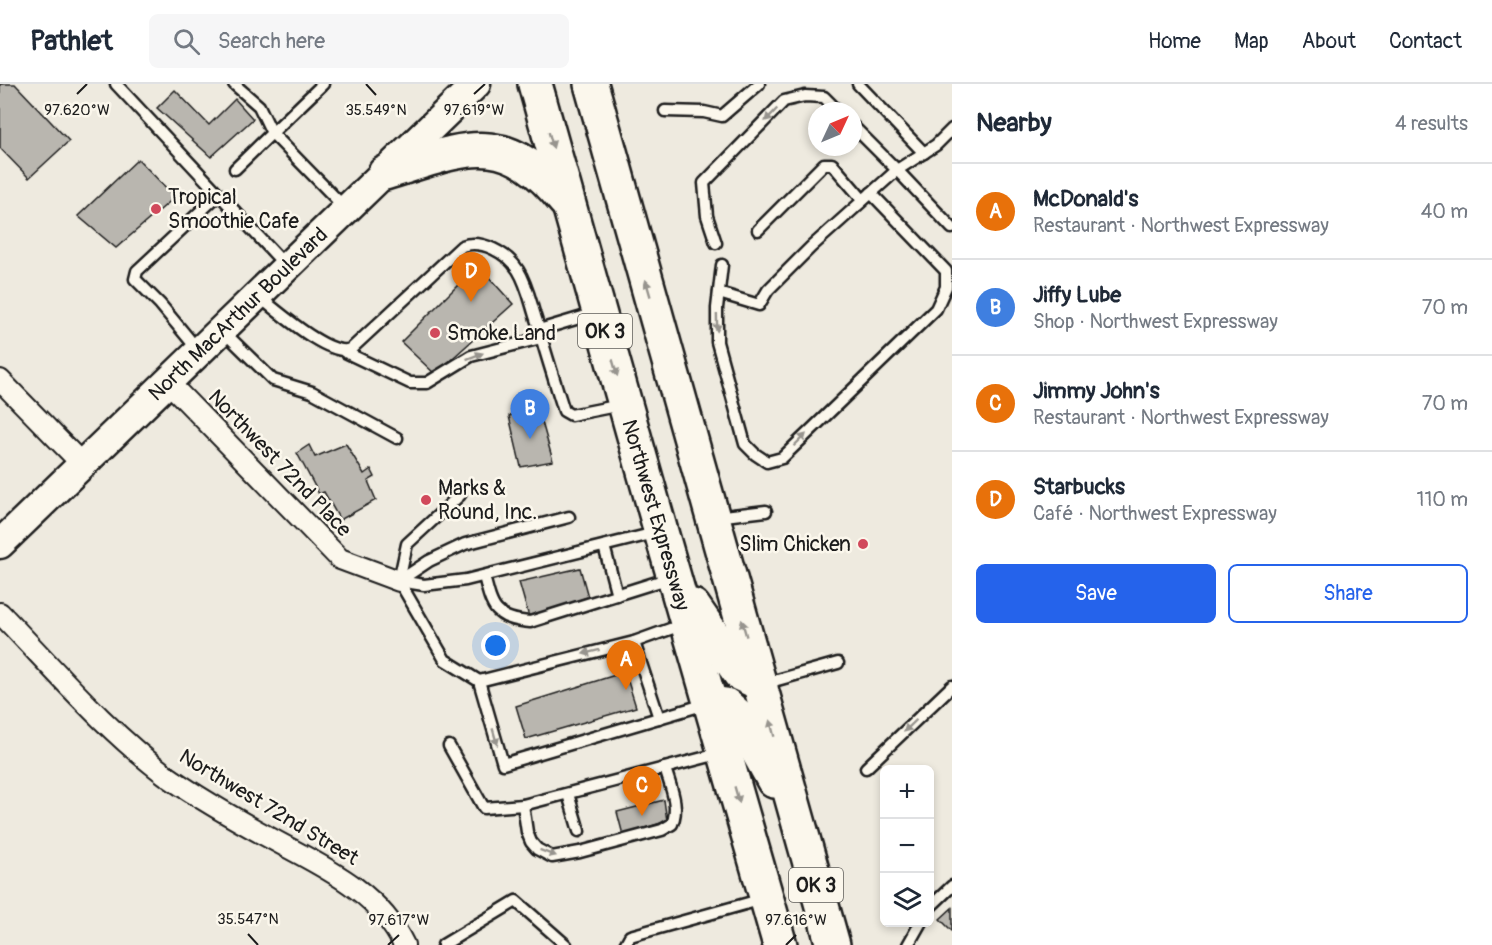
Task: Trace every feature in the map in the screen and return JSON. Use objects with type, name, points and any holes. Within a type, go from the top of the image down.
[{"type":"highway","name":"Northwest Expressway","points":[[535,84],[780,945]]},
{"type":"highway","name":"OK 3","points":[[591,84],[833,945]]},
{"type":"highway","points":[[385,173],[469,150],[503,152],[533,167],[548,179],[570,208]]},
{"type":"highway","points":[[674,577],[740,674],[760,684]]},
{"type":"highway","points":[[711,703],[726,705],[743,720],[747,732],[799,825]]},
{"type":"main road","name":"North MacArthur Boulevard","points":[[0,544],[476,84]]},
{"type":"street","points":[[0,380],[82,464]]},
{"type":"street","name":"Northwest 72nd Place","points":[[168,382],[340,559],[399,581]]},
{"type":"street","name":"Northwest 72nd Street","points":[[0,613],[105,721],[142,755],[171,778],[219,809],[330,869],[352,884],[387,918],[404,945]]},
{"type":"lane","points":[[234,84],[259,106],[272,133],[347,210]]},
{"type":"lane","points":[[235,169],[323,84]]},
{"type":"lane","points":[[665,111],[704,112],[722,116],[759,84]]},
{"type":"lane","points":[[858,84],[924,153]]},
{"type":"lane","points":[[122,86],[287,267]]},
{"type":"lane","points":[[716,243],[707,216],[704,183],[784,101],[805,96],[824,97],[829,102]]},
{"type":"lane","points":[[718,293],[759,305],[768,290],[811,247],[897,170],[936,145],[952,129]]},
{"type":"lane","points":[[862,135],[952,228]]},
{"type":"lane","points":[[722,264],[718,293],[717,342],[745,444],[767,462],[782,458],[936,309],[946,287],[949,267],[832,164],[824,164],[758,231]]},
{"type":"lane","points":[[200,351],[160,304],[135,279],[137,271],[219,194]]},
{"type":"lane","points":[[345,352],[351,349],[462,246],[480,244],[505,256],[518,269],[528,290],[566,413],[571,415],[625,404]]},
{"type":"lane","points":[[258,296],[323,345],[345,352],[410,383],[431,382],[471,356],[600,312]]},
{"type":"lane","points":[[222,330],[273,380],[312,392],[397,438]]},
{"type":"lane","points":[[460,495],[407,544],[399,581],[445,660],[479,681],[503,764],[711,703]]},
{"type":"lane","points":[[713,517],[766,511]]},
{"type":"lane","points":[[399,581],[429,561],[465,544],[568,517]]},
{"type":"lane","points":[[399,581],[424,585],[466,580],[661,532]]},
{"type":"lane","points":[[604,546],[617,595]]},
{"type":"lane","points":[[484,576],[491,602],[498,614],[514,621],[530,622],[674,577]]},
{"type":"lane","points":[[479,681],[634,642],[687,623]]},
{"type":"lane","points":[[634,642],[659,718]]},
{"type":"lane","points":[[760,684],[838,663]]},
{"type":"lane","points":[[866,768],[952,686]]},
{"type":"lane","points":[[449,746],[484,808],[523,805],[725,752]]},
{"type":"lane","points":[[523,805],[527,832],[537,849],[552,857],[580,852],[662,830],[672,824],[676,811],[675,799],[665,768]]},
{"type":"lane","points":[[568,794],[579,831]]},
{"type":"lane","points":[[934,903],[952,886]]},
{"type":"lane","points":[[625,945],[630,936],[766,898]]},
{"type":"lane","points":[[444,945],[516,901],[566,945]]},
{"type":"lane","points":[[908,945],[918,927]]},
{"type":"building","points":[[0,84],[15,84],[69,141],[29,178],[0,148]]},
{"type":"building","points":[[175,90],[209,125],[235,99],[253,119],[211,157],[157,108]]},
{"type":"building","points":[[138,159],[175,197],[116,248],[78,216]]},
{"type":"building","points":[[478,265],[513,304],[435,374],[401,342]]},
{"type":"building","points":[[538,408],[553,461],[521,467],[509,416]]},
{"type":"building","points":[[346,444],[364,474],[371,469],[375,477],[368,481],[376,500],[340,520],[324,492],[319,494],[297,453],[309,445],[315,457]]},
{"type":"building","points":[[580,568],[588,597],[529,617],[519,582]]},
{"type":"building","points":[[625,672],[636,707],[526,739],[516,706]]},
{"type":"building","points":[[664,800],[667,821],[623,835],[617,812]]},
{"type":"building","points":[[952,908],[952,931],[940,919]]},
{"type":"place","name":"Tropical Smoothie Cafe","points":[[156,209]]},
{"type":"place","name":"Starbucks","points":[[471,302]]},
{"type":"place","name":"Smoke Land","points":[[435,333]]},
{"type":"place","name":"Jiffy Lube","points":[[530,439]]},
{"type":"place","name":"Marks & Round, Inc.","points":[[426,500]]},
{"type":"place","name":"Slim Chicken","points":[[863,544]]},
{"type":"place","name":"McDonald's","points":[[626,690]]},
{"type":"place","name":"Jimmy John's","points":[[642,816]]}]
